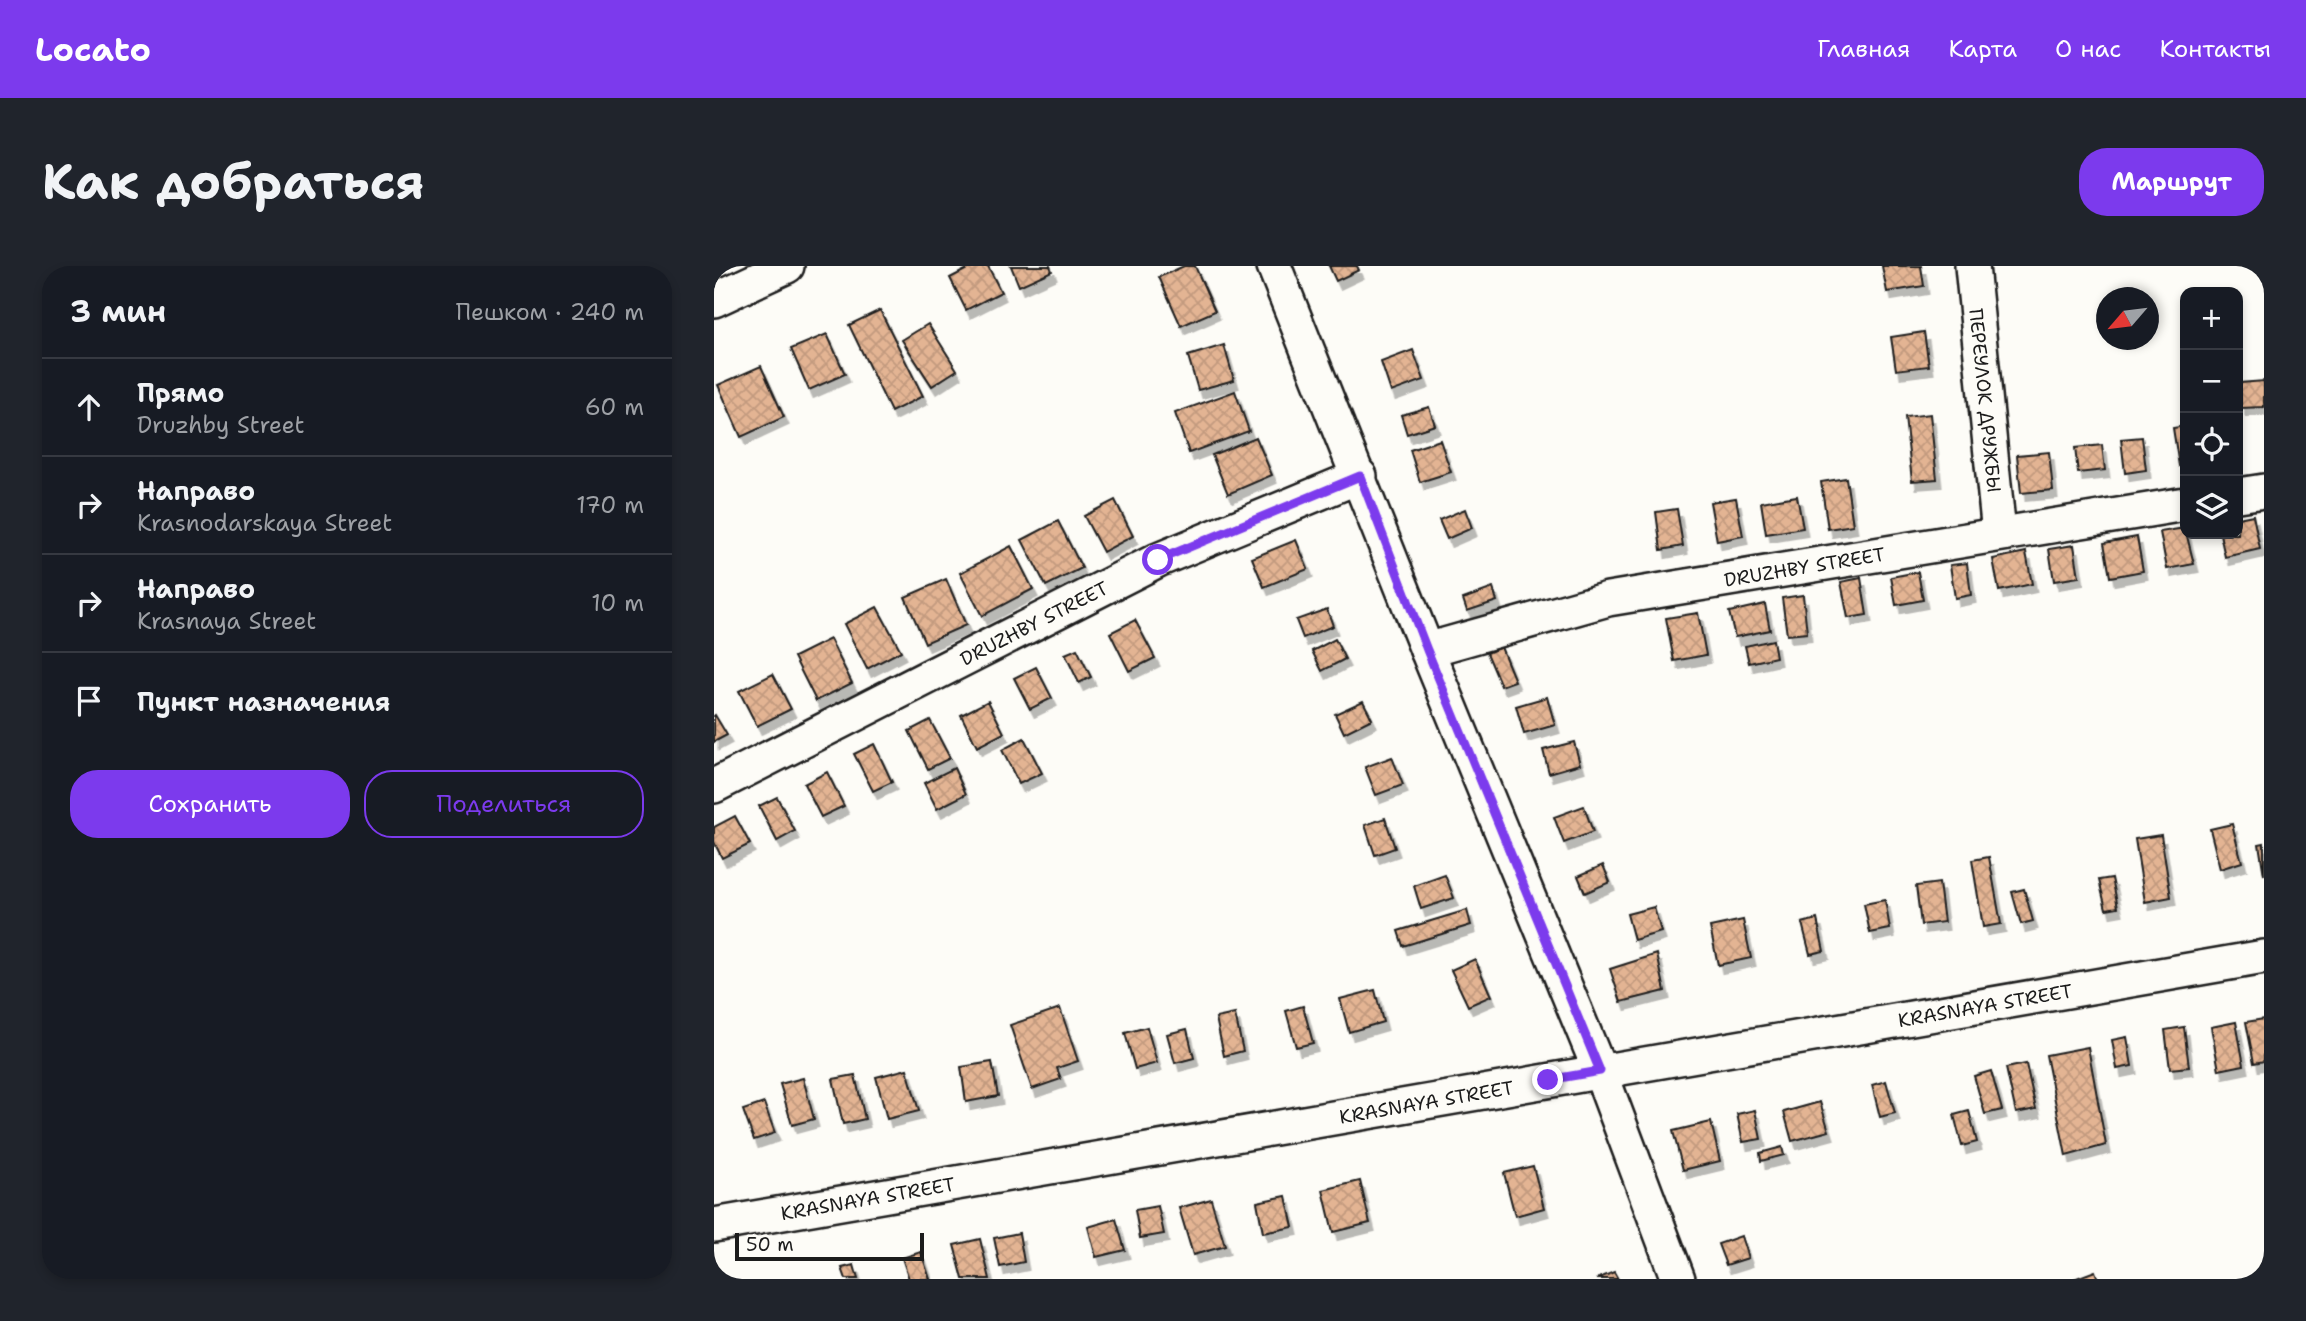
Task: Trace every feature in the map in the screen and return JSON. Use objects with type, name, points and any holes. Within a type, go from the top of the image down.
[{"type":"street","points":[[714,300],[788,266]]},
{"type":"street","points":[[1274,266],[1360,476],[1427,650],[1600,1071],[1678,1279]]},
{"type":"street","name":"ПЕРЕУЛОК ДРУЖБЫ","points":[[1972,266],[1999,534]]},
{"type":"street","name":"DRUZHBY STREET","points":[[714,786],[1158,560],[1360,476]]},
{"type":"street","points":[[2243,494],[2264,491]]},
{"type":"street","name":"DRUZHBY STREET","points":[[1427,650],[1608,599],[2180,505]]},
{"type":"street","name":"KRASNAYA STREET","points":[[714,1224],[2264,957]]},
{"type":"building","points":[[973,266],[988,266],[1001,292],[966,310],[950,278]]},
{"type":"building","points":[[1011,266],[1050,266],[1052,271],[1019,286]]},
{"type":"building","points":[[1184,266],[1195,266],[1215,311],[1181,326],[1159,277]]},
{"type":"building","points":[[1329,266],[1357,266],[1359,270],[1336,281]]},
{"type":"building","points":[[1882,266],[1921,266],[1924,286],[1887,292]]},
{"type":"building","points":[[880,310],[923,396],[891,412],[849,325]]},
{"type":"building","points":[[928,324],[957,370],[932,386],[902,340]]},
{"type":"building","points":[[1924,332],[1929,366],[1896,370],[1891,337]]},
{"type":"building","points":[[827,334],[845,374],[809,390],[791,349]]},
{"type":"building","points":[[1224,345],[1234,380],[1198,390],[1188,356]]},
{"type":"building","points":[[1413,350],[1424,380],[1391,392],[1381,362]]},
{"type":"building","points":[[761,366],[784,417],[741,437],[718,385]]},
{"type":"building","points":[[2264,381],[2264,407],[2243,408],[2243,383]]},
{"type":"building","points":[[1235,391],[1249,431],[1189,453],[1175,413]]},
{"type":"building","points":[[1429,407],[1435,425],[1407,434],[1401,415]]},
{"type":"building","points":[[1930,414],[1937,479],[1912,481],[1905,417]]},
{"type":"building","points":[[2180,427],[2180,466],[2179,466],[2173,428]]},
{"type":"building","points":[[1256,437],[1272,475],[1228,494],[1212,455]]},
{"type":"building","points":[[2142,437],[2146,470],[2125,473],[2121,439]]},
{"type":"building","points":[[1440,440],[1451,472],[1420,482],[1410,450]]},
{"type":"building","points":[[2102,445],[2105,470],[2078,473],[2075,448]]},
{"type":"building","points":[[2049,452],[2053,490],[2021,493],[2017,455]]},
{"type":"building","points":[[1846,478],[1853,525],[1828,529],[1821,482]]},
{"type":"building","points":[[1797,496],[1803,528],[1766,534],[1761,502]]},
{"type":"building","points":[[1736,498],[1743,536],[1717,541],[1710,502]]},
{"type":"building","points":[[1115,500],[1133,536],[1103,552],[1084,516]]},
{"type":"building","points":[[1465,509],[1472,528],[1447,539],[1439,520]]},
{"type":"building","points":[[1677,509],[1683,546],[1661,550],[1656,512]]},
{"type":"building","points":[[2253,515],[2260,549],[2225,557],[2221,539],[2243,539],[2243,517]]},
{"type":"building","points":[[1058,521],[1082,568],[1046,586],[1022,540]]},
{"type":"building","points":[[2180,529],[2180,539],[2188,539],[2194,564],[2167,569],[2160,532]]},
{"type":"building","points":[[2137,537],[2143,571],[2110,577],[2104,543]]},
{"type":"building","points":[[1296,540],[1308,569],[1264,587],[1252,558]]},
{"type":"building","points":[[2074,545],[2079,577],[2054,581],[2049,549]]},
{"type":"building","points":[[1011,546],[1033,589],[982,616],[960,573]]},
{"type":"building","points":[[2026,552],[2032,584],[1999,591],[1993,559]]},
{"type":"building","points":[[1967,563],[1971,595],[1955,598],[1950,565]]},
{"type":"building","points":[[1918,572],[1923,600],[1896,605],[1891,577]]},
{"type":"building","points":[[1861,578],[1867,615],[1848,618],[1841,582]]},
{"type":"building","points":[[946,579],[966,625],[925,643],[905,597]]},
{"type":"building","points":[[1493,588],[1497,601],[1467,611],[1463,599]]},
{"type":"building","points":[[1803,595],[1807,633],[1787,635],[1782,598]]},
{"type":"building","points":[[1765,604],[1770,630],[1735,637],[1729,612]]},
{"type":"building","points":[[877,607],[901,651],[867,669],[844,624]]},
{"type":"building","points":[[1327,609],[1333,626],[1303,638],[1296,620]]},
{"type":"building","points":[[1698,613],[1706,655],[1674,661],[1666,618]]},
{"type":"building","points":[[1135,620],[1155,658],[1129,671],[1110,633]]},
{"type":"building","points":[[830,639],[852,683],[816,701],[794,657]]},
{"type":"building","points":[[1335,639],[1345,659],[1322,671],[1312,651]]},
{"type":"building","points":[[1773,640],[1776,657],[1749,663],[1745,646]]},
{"type":"building","points":[[1501,647],[1515,681],[1501,686],[1487,653]]},
{"type":"building","points":[[1077,649],[1091,677],[1079,683],[1065,654]]},
{"type":"building","points":[[1036,667],[1052,698],[1030,709],[1014,678]]},
{"type":"building","points":[[773,674],[791,709],[757,726],[739,691]]},
{"type":"building","points":[[1547,697],[1555,725],[1524,734],[1516,706]]},
{"type":"building","points":[[988,701],[1004,733],[977,747],[961,715]]},
{"type":"building","points":[[1363,701],[1372,719],[1344,733],[1335,714]]},
{"type":"building","points":[[714,716],[727,735],[714,742]]},
{"type":"building","points":[[930,720],[950,758],[928,769],[909,731]]},
{"type":"building","points":[[1024,738],[1042,773],[1019,784],[1002,750]]},
{"type":"building","points":[[1574,742],[1580,764],[1549,773],[1543,750]]},
{"type":"building","points":[[874,744],[892,782],[873,791],[854,754]]},
{"type":"building","points":[[1392,757],[1403,785],[1376,795],[1365,767]]},
{"type":"building","points":[[954,768],[966,794],[937,809],[924,783]]},
{"type":"building","points":[[827,772],[844,806],[821,817],[804,784]]},
{"type":"building","points":[[777,797],[795,831],[777,841],[759,806]]},
{"type":"building","points":[[1584,806],[1593,832],[1564,843],[1554,817]]},
{"type":"building","points":[[735,816],[750,844],[722,858],[714,842],[714,827]]},
{"type":"building","points":[[1385,818],[1395,848],[1375,855],[1365,825]]},
{"type":"building","points":[[2232,824],[2242,862],[2220,869],[2210,829]]},
{"type":"building","points":[[2161,835],[2171,897],[2145,902],[2135,839]]},
{"type":"building","points":[[2264,843],[2264,875],[2259,844]]},
{"type":"building","points":[[1989,857],[2001,924],[1983,927],[1972,860]]},
{"type":"building","points":[[1603,865],[1610,882],[1585,893],[1578,876]]},
{"type":"building","points":[[1445,875],[1454,898],[1421,909],[1414,886]]},
{"type":"building","points":[[2112,878],[2118,907],[2106,909],[2099,880]]},
{"type":"building","points":[[1939,883],[1944,922],[1921,925],[1916,886]]},
{"type":"building","points":[[2024,889],[2033,921],[2021,924],[2012,892]]},
{"type":"building","points":[[1885,900],[1890,929],[1870,933],[1864,904]]},
{"type":"building","points":[[1654,907],[1661,932],[1634,940],[1627,914]]},
{"type":"building","points":[[1467,910],[1471,925],[1403,946],[1398,931]]},
{"type":"building","points":[[1817,919],[1824,951],[1810,954],[1802,923]]},
{"type":"building","points":[[1743,920],[1751,958],[1718,965],[1710,927]]},
{"type":"building","points":[[1657,954],[1665,991],[1621,1002],[1610,969]]},
{"type":"building","points":[[1475,959],[1491,996],[1468,1006],[1451,970]]},
{"type":"building","points":[[1375,990],[1383,1022],[1349,1032],[1340,999]]},
{"type":"building","points":[[1303,1006],[1313,1043],[1296,1047],[1286,1011]]},
{"type":"building","points":[[1060,1008],[1078,1061],[1057,1068],[1061,1079],[1032,1089],[1010,1025]]},
{"type":"building","points":[[1235,1014],[1243,1051],[1224,1056],[1216,1018]]},
{"type":"building","points":[[2264,1019],[2264,1061],[2254,1063],[2246,1022]]},
{"type":"building","points":[[2236,1022],[2244,1065],[2219,1070],[2211,1027]]},
{"type":"building","points":[[1147,1027],[1157,1063],[1135,1069],[1125,1033]]},
{"type":"building","points":[[2184,1027],[2189,1067],[2170,1069],[2165,1030]]},
{"type":"building","points":[[1187,1029],[1194,1058],[1175,1063],[1167,1034]]},
{"type":"building","points":[[2127,1037],[2132,1066],[2117,1069],[2112,1040]]},
{"type":"building","points":[[2088,1047],[2106,1145],[2066,1156],[2046,1055]]},
{"type":"building","points":[[992,1062],[998,1096],[966,1102],[961,1067]]},
{"type":"building","points":[[2026,1064],[2036,1109],[2016,1113],[2006,1068]]},
{"type":"building","points":[[907,1069],[919,1111],[887,1119],[876,1077]]},
{"type":"building","points":[[1991,1071],[2002,1110],[1985,1114],[1974,1076]]},
{"type":"building","points":[[855,1075],[865,1119],[843,1124],[833,1079]]},
{"type":"building","points":[[803,1078],[814,1119],[792,1125],[780,1084]]},
{"type":"building","points":[[1886,1081],[1895,1113],[1880,1117],[1872,1085]]},
{"type":"building","points":[[1820,1102],[1829,1131],[1792,1141],[1784,1112]]},
{"type":"building","points":[[764,1103],[775,1133],[754,1140],[743,1110]]},
{"type":"building","points":[[1755,1110],[1761,1139],[1743,1142],[1737,1114]]},
{"type":"building","points":[[1969,1111],[1977,1142],[1962,1146],[1954,1115]]},
{"type":"building","points":[[1711,1122],[1720,1161],[1683,1170],[1673,1131]]},
{"type":"building","points":[[1782,1147],[1784,1155],[1761,1161],[1760,1153]]},
{"type":"building","points":[[1533,1166],[1544,1208],[1515,1216],[1504,1173]]},
{"type":"building","points":[[1360,1181],[1370,1223],[1333,1232],[1323,1190]]},
{"type":"building","points":[[1286,1196],[1293,1227],[1263,1233],[1257,1202]]},
{"type":"building","points":[[1211,1199],[1225,1246],[1193,1255],[1179,1208]]},
{"type":"building","points":[[1158,1206],[1164,1234],[1140,1238],[1135,1210]]},
{"type":"building","points":[[1116,1219],[1125,1250],[1096,1257],[1088,1227]]},
{"type":"building","points":[[1019,1233],[1024,1262],[1000,1267],[994,1238]]},
{"type":"building","points":[[1741,1236],[1748,1258],[1726,1265],[1718,1244]]},
{"type":"building","points":[[980,1239],[990,1279],[963,1279],[954,1245]]},
{"type":"building","points":[[921,1252],[930,1279],[909,1279],[902,1258]]},
{"type":"building","points":[[854,1265],[858,1279],[846,1279],[842,1268]]},
{"type":"building","points":[[2095,1271],[2098,1279],[2074,1279]]},
{"type":"building","points":[[1614,1272],[1618,1279],[1597,1279]]},
{"type":"route","points":[[1158,560],[1360,476],[1427,650],[1600,1071],[1548,1080]]}]
